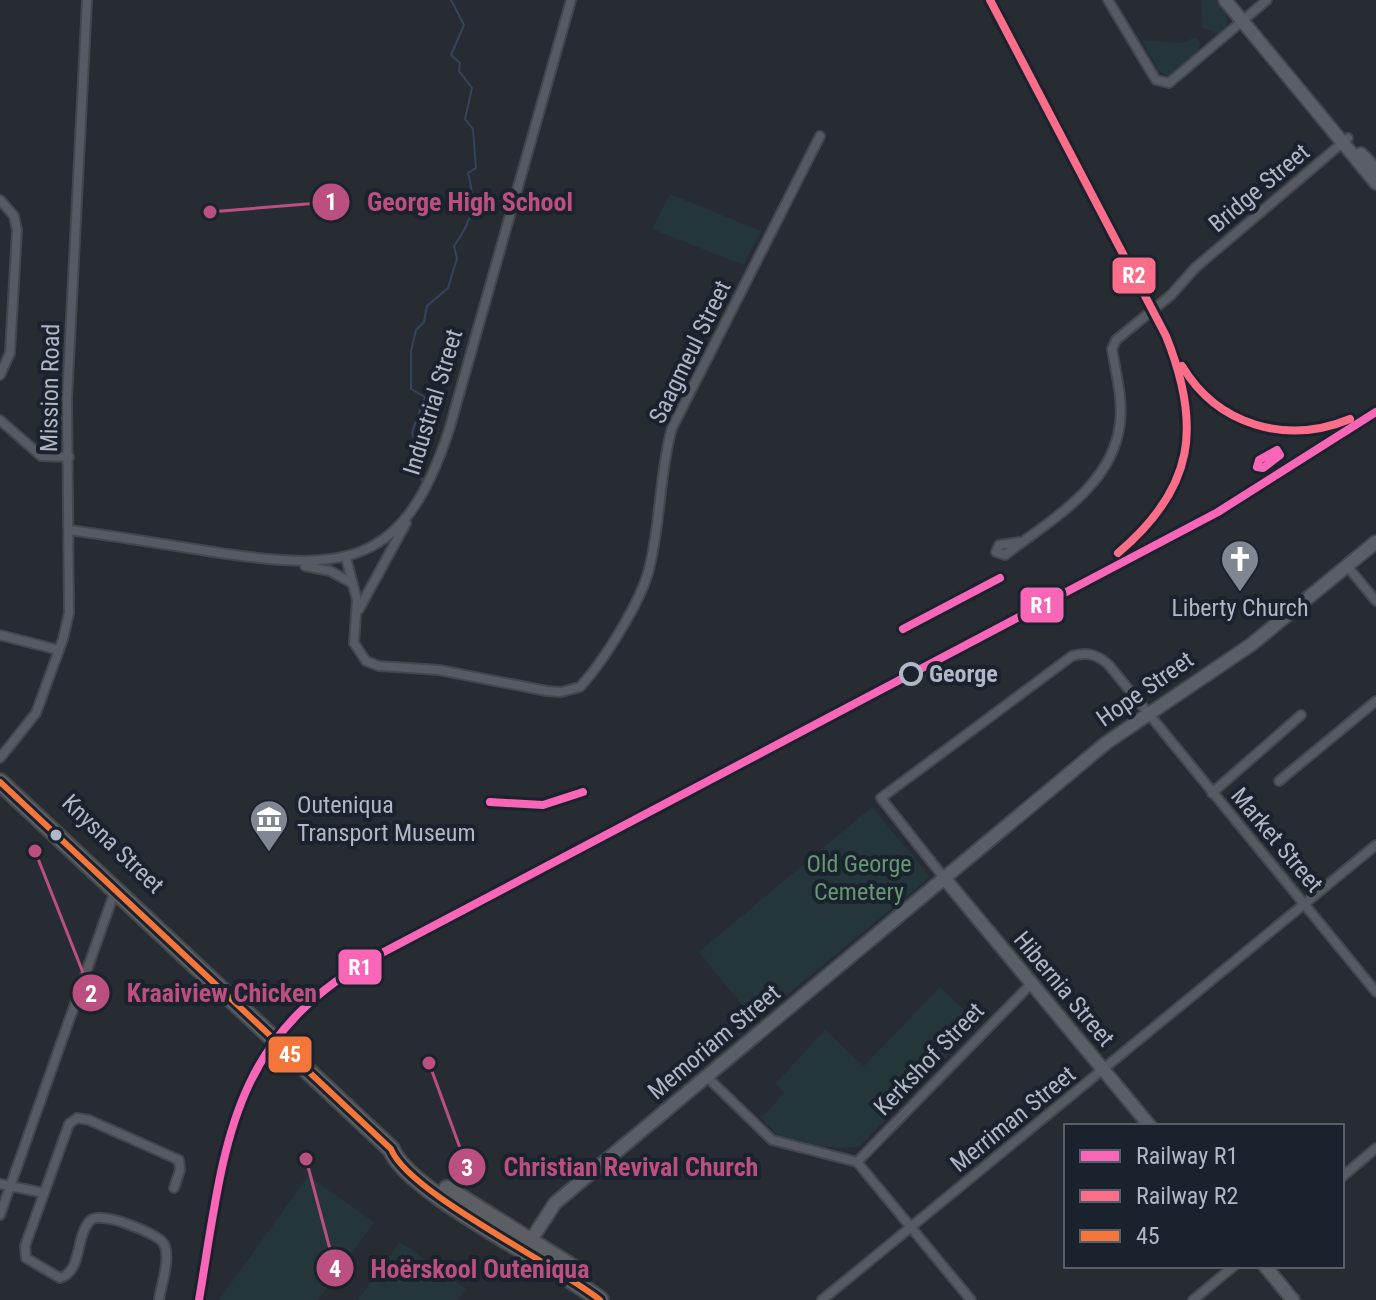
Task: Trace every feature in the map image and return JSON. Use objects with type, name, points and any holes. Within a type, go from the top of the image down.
[{"type":"highway","name":"Knysna Street","points":[[0,768],[117,888],[391,1149],[528,1246]]},
{"type":"highway","name":"Knysna Street","points":[[0,782],[117,888]]},
{"type":"highway","points":[[528,1246],[600,1300]]},
{"type":"highway","points":[[528,1246],[615,1300]]},
{"type":"street","name":"Mission Road","points":[[0,758],[34,717],[69,613],[67,399],[87,0]]},
{"type":"street","name":"Industrial Street","points":[[70,530],[290,563],[346,558],[380,541],[411,515],[433,479],[449,430],[571,0]]},
{"type":"street","points":[[1108,0],[1156,80],[1161,82],[1175,81],[1267,0]]},
{"type":"street","points":[[1225,0],[1245,18]]},
{"type":"street","points":[[1234,0],[1376,183]]},
{"type":"street","name":"Saagmeul Street","points":[[346,558],[357,615],[356,649],[366,661],[379,666],[439,670],[547,691],[561,692],[580,687],[626,617],[647,577],[663,461],[672,428],[820,136]]},
{"type":"street","points":[[1345,141],[1376,170]]},
{"type":"street","name":"Bridge Street","points":[[1020,542],[1085,493],[1098,477],[1113,448],[1121,420],[1113,345],[1128,328],[1171,295],[1195,268],[1345,141]]},
{"type":"street","points":[[0,200],[14,216],[17,230],[10,353],[0,375]]},
{"type":"street","points":[[0,420],[41,456],[69,457]]},
{"type":"street","points":[[357,615],[411,515]]},
{"type":"street","name":"Hope Street","points":[[945,879],[1106,743],[1252,644],[1376,542]]},
{"type":"street","points":[[290,563],[330,571],[352,583]]},
{"type":"street","points":[[1347,566],[1376,601]]},
{"type":"street","points":[[0,635],[59,650]]},
{"type":"street","name":"Market Street","points":[[945,879],[881,798],[1072,656],[1084,652],[1099,657],[1376,992]]},
{"type":"street","points":[[1279,781],[1376,701]]},
{"type":"street","points":[[1212,793],[1301,715]]},
{"type":"street","name":"Merriman Street","points":[[822,1300],[1376,845]]},
{"type":"street","name":"Hibernia Street","points":[[945,879],[1148,1124]]},
{"type":"street","name":"Memoriam Street","points":[[528,1246],[555,1203],[945,879]]},
{"type":"street","points":[[0,1215],[117,888]]},
{"type":"street","name":"Kerkshof Street","points":[[857,1162],[1031,984]]},
{"type":"street","points":[[706,1076],[772,1140],[783,1146],[857,1162],[969,1299]]},
{"type":"street","points":[[159,1300],[166,1253],[163,1241],[107,1217],[96,1216],[88,1222],[71,1270],[65,1277],[55,1277],[26,1258],[25,1246],[69,1124],[82,1118],[176,1158],[181,1167],[174,1188]]},
{"type":"street","points":[[1344,1175],[1376,1148]]},
{"type":"street","points":[[0,1184],[44,1193]]},
{"type":"street","points":[[1193,1300],[1232,1268]]},
{"type":"street","points":[[1267,1268],[1293,1300]]},
{"type":"green space","points":[[1201,0],[1215,0],[1225,12],[1227,24],[1220,34],[1203,28]]},
{"type":"green space","points":[[1195,37],[1200,42],[1197,54],[1168,77],[1158,70],[1142,40],[1182,43]]},
{"type":"green space","points":[[670,194],[761,231],[743,265],[652,229]]},
{"type":"green space","name":"Old George Cemetery","points":[[872,807],[930,877],[755,1021],[699,952]]},
{"type":"green space","points":[[940,987],[979,1024],[860,1146],[831,1147],[796,1142],[779,1136],[761,1118],[784,1093],[776,1083],[825,1030],[864,1066]]},
{"type":"green space","points":[[308,1176],[374,1222],[318,1300],[219,1300]]},
{"type":"green space","points":[[400,1242],[466,1289],[458,1300],[358,1300]]},
{"type":"waterway","points":[[422,481],[412,432],[425,397],[411,389],[411,351],[416,330],[424,322],[427,306],[448,288],[457,258],[454,246],[471,211],[472,193],[468,173],[476,168],[473,129],[465,119],[472,88],[459,71],[460,63],[451,55],[464,25],[451,0]]},
{"type":"rail line","name":"R2","points":[[990,0],[1166,336],[1185,399],[1187,427],[1177,480],[1144,529],[1118,553]]},
{"type":"rail line","name":"R2","points":[[1182,366],[1197,387],[1215,403],[1234,416],[1256,425],[1302,430],[1326,427],[1350,419]]},
{"type":"rail line","name":"R1","points":[[199,1300],[217,1192],[242,1100],[263,1059],[291,1021],[330,986],[380,954],[1218,512],[1376,412]]},
{"type":"rail line","name":"R1","points":[[1277,450],[1280,455],[1263,468],[1257,467],[1259,460],[1277,450]]},
{"type":"rail line","name":"R1","points":[[903,629],[1000,578]]},
{"type":"rail line","name":"R1","points":[[490,802],[543,805],[583,792]]},
{"type":"transit line","name":"45","points":[[0,782],[391,1149],[403,1167],[425,1186],[485,1228],[600,1300]]},
{"type":"place","name":"George High School","points":[[210,212]]},
{"type":"place","name":"Liberty Church","points":[[1240,593]]},
{"type":"place","name":"George","points":[[911,674]]},
{"type":"place","name":"Kraaiview Chicken","points":[[35,851]]},
{"type":"place","name":"Outeniqua Transport Museum","points":[[269,853]]},
{"type":"place","name":"Christian Revival Church","points":[[429,1063]]},
{"type":"place","name":"Hoërskool Outeniqua","points":[[306,1159]]}]
